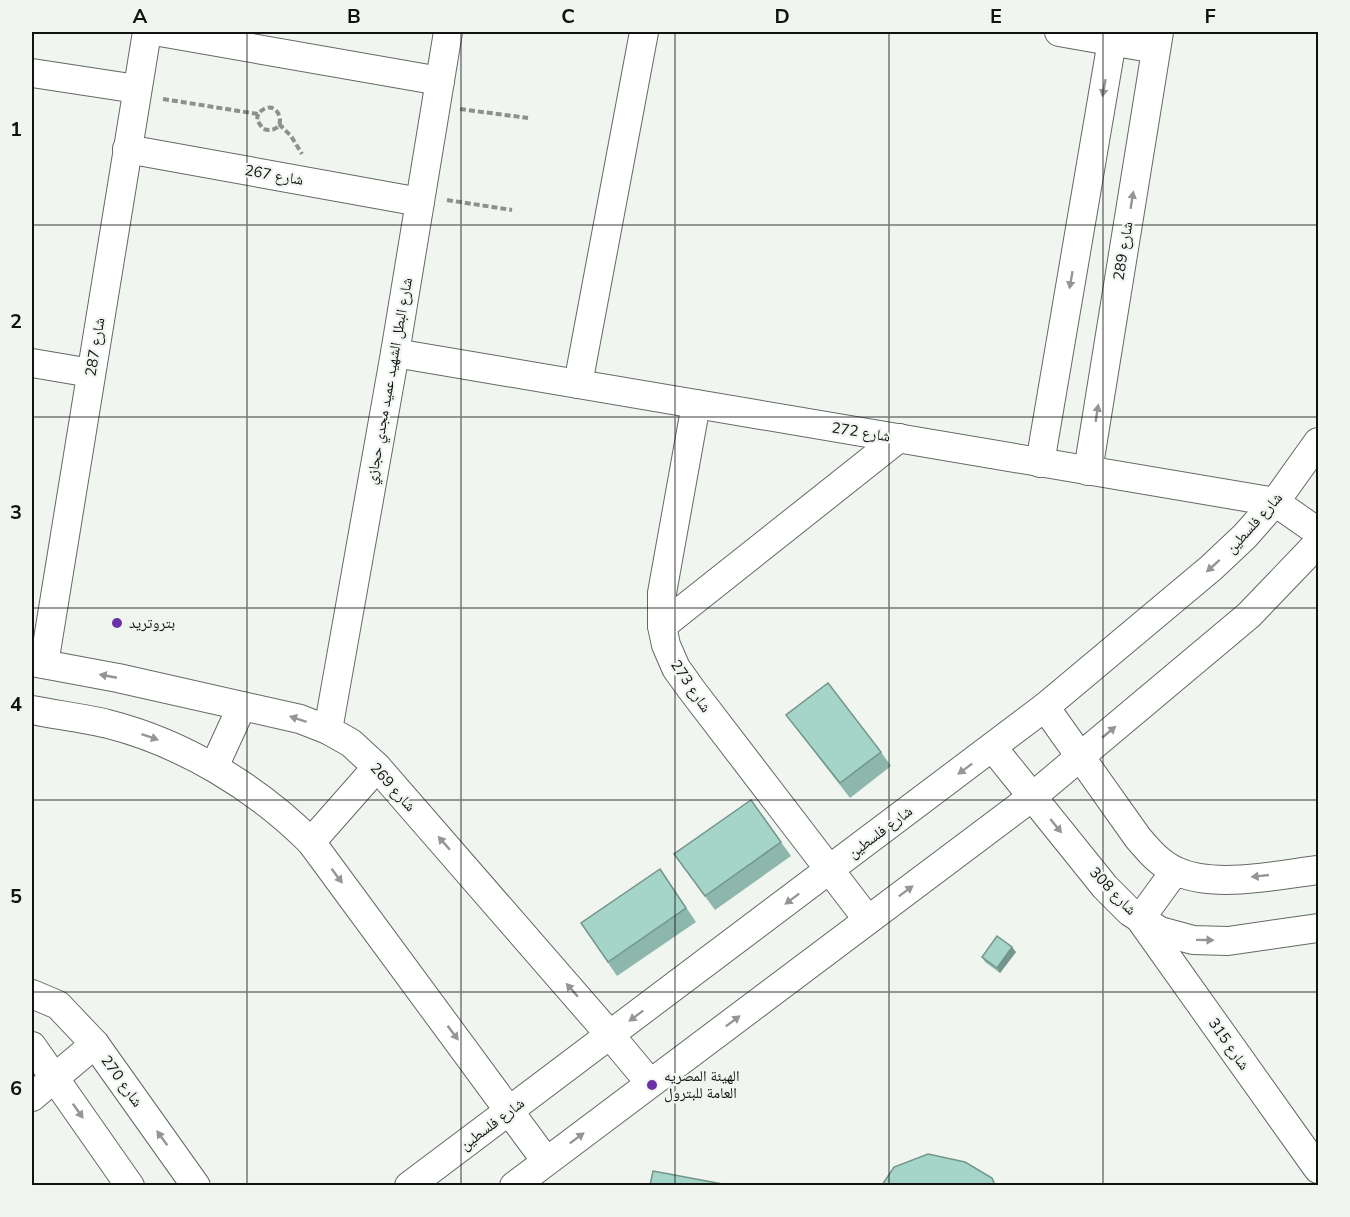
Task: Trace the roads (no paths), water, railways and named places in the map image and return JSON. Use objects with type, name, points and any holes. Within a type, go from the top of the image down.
[{"type":"street","name":"شارع 287","points":[[38,663],[91,373],[147,32]]},
{"type":"street","points":[[160,32],[438,93]]},
{"type":"street","name":"شارع البطل الشهيد عميد مجدي حجازي","points":[[328,730],[395,353],[448,32]]},
{"type":"street","points":[[578,384],[644,32]]},
{"type":"street","points":[[1059,32],[1158,40]]},
{"type":"street","points":[[1040,463],[1115,36]]},
{"type":"street","name":"شارع 289","points":[[1088,471],[1158,40]]},
{"type":"street","points":[[32,73],[137,92]]},
{"type":"street","name":"شارع 267","points":[[127,149],[420,199]]},
{"type":"street","name":"شارع 272","points":[[395,353],[1275,502],[1318,532]]},
{"type":"street","points":[[32,363],[91,373]]},
{"type":"street","name":"شارع 273","points":[[696,404],[662,593],[662,626],[666,645],[676,668],[868,920]]},
{"type":"street","points":[[662,626],[899,438]]},
{"type":"street","name":"شارع فلسطين","points":[[408,1185],[1045,707],[1211,568],[1245,536],[1275,502],[1318,442]]},
{"type":"street","points":[[514,1185],[1032,797],[1249,615],[1318,543]]},
{"type":"street","name":"شارع 269","points":[[38,663],[118,678],[300,719],[328,730],[351,743],[377,767],[650,1083]]},
{"type":"street","points":[[214,767],[242,706]]},
{"type":"street","points":[[1045,707],[1138,838],[1154,857],[1175,871],[1198,879],[1223,880],[1318,870]]},
{"type":"street","points":[[32,710],[107,724],[179,748],[214,767],[291,822],[311,842],[546,1161]]},
{"type":"street","name":"شارع 308","points":[[993,748],[1106,887],[1130,912],[1160,931],[1193,940],[1228,941],[1318,928]]},
{"type":"street","points":[[311,842],[377,767]]},
{"type":"street","points":[[1140,919],[1175,871]]},
{"type":"street","name":"شارع 315","points":[[1140,919],[1313,1154]]},
{"type":"street","name":"شارع 270","points":[[32,994],[58,1005],[95,1044],[196,1185]]},
{"type":"street","points":[[32,1097],[95,1044]]},
{"type":"street","points":[[32,1046],[130,1185]]},
{"type":"place","name":"بتروتريد","points":[[117,623]]},
{"type":"place","name":"الهيئة المصريه العامة للبترول","points":[[652,1085]]}]
